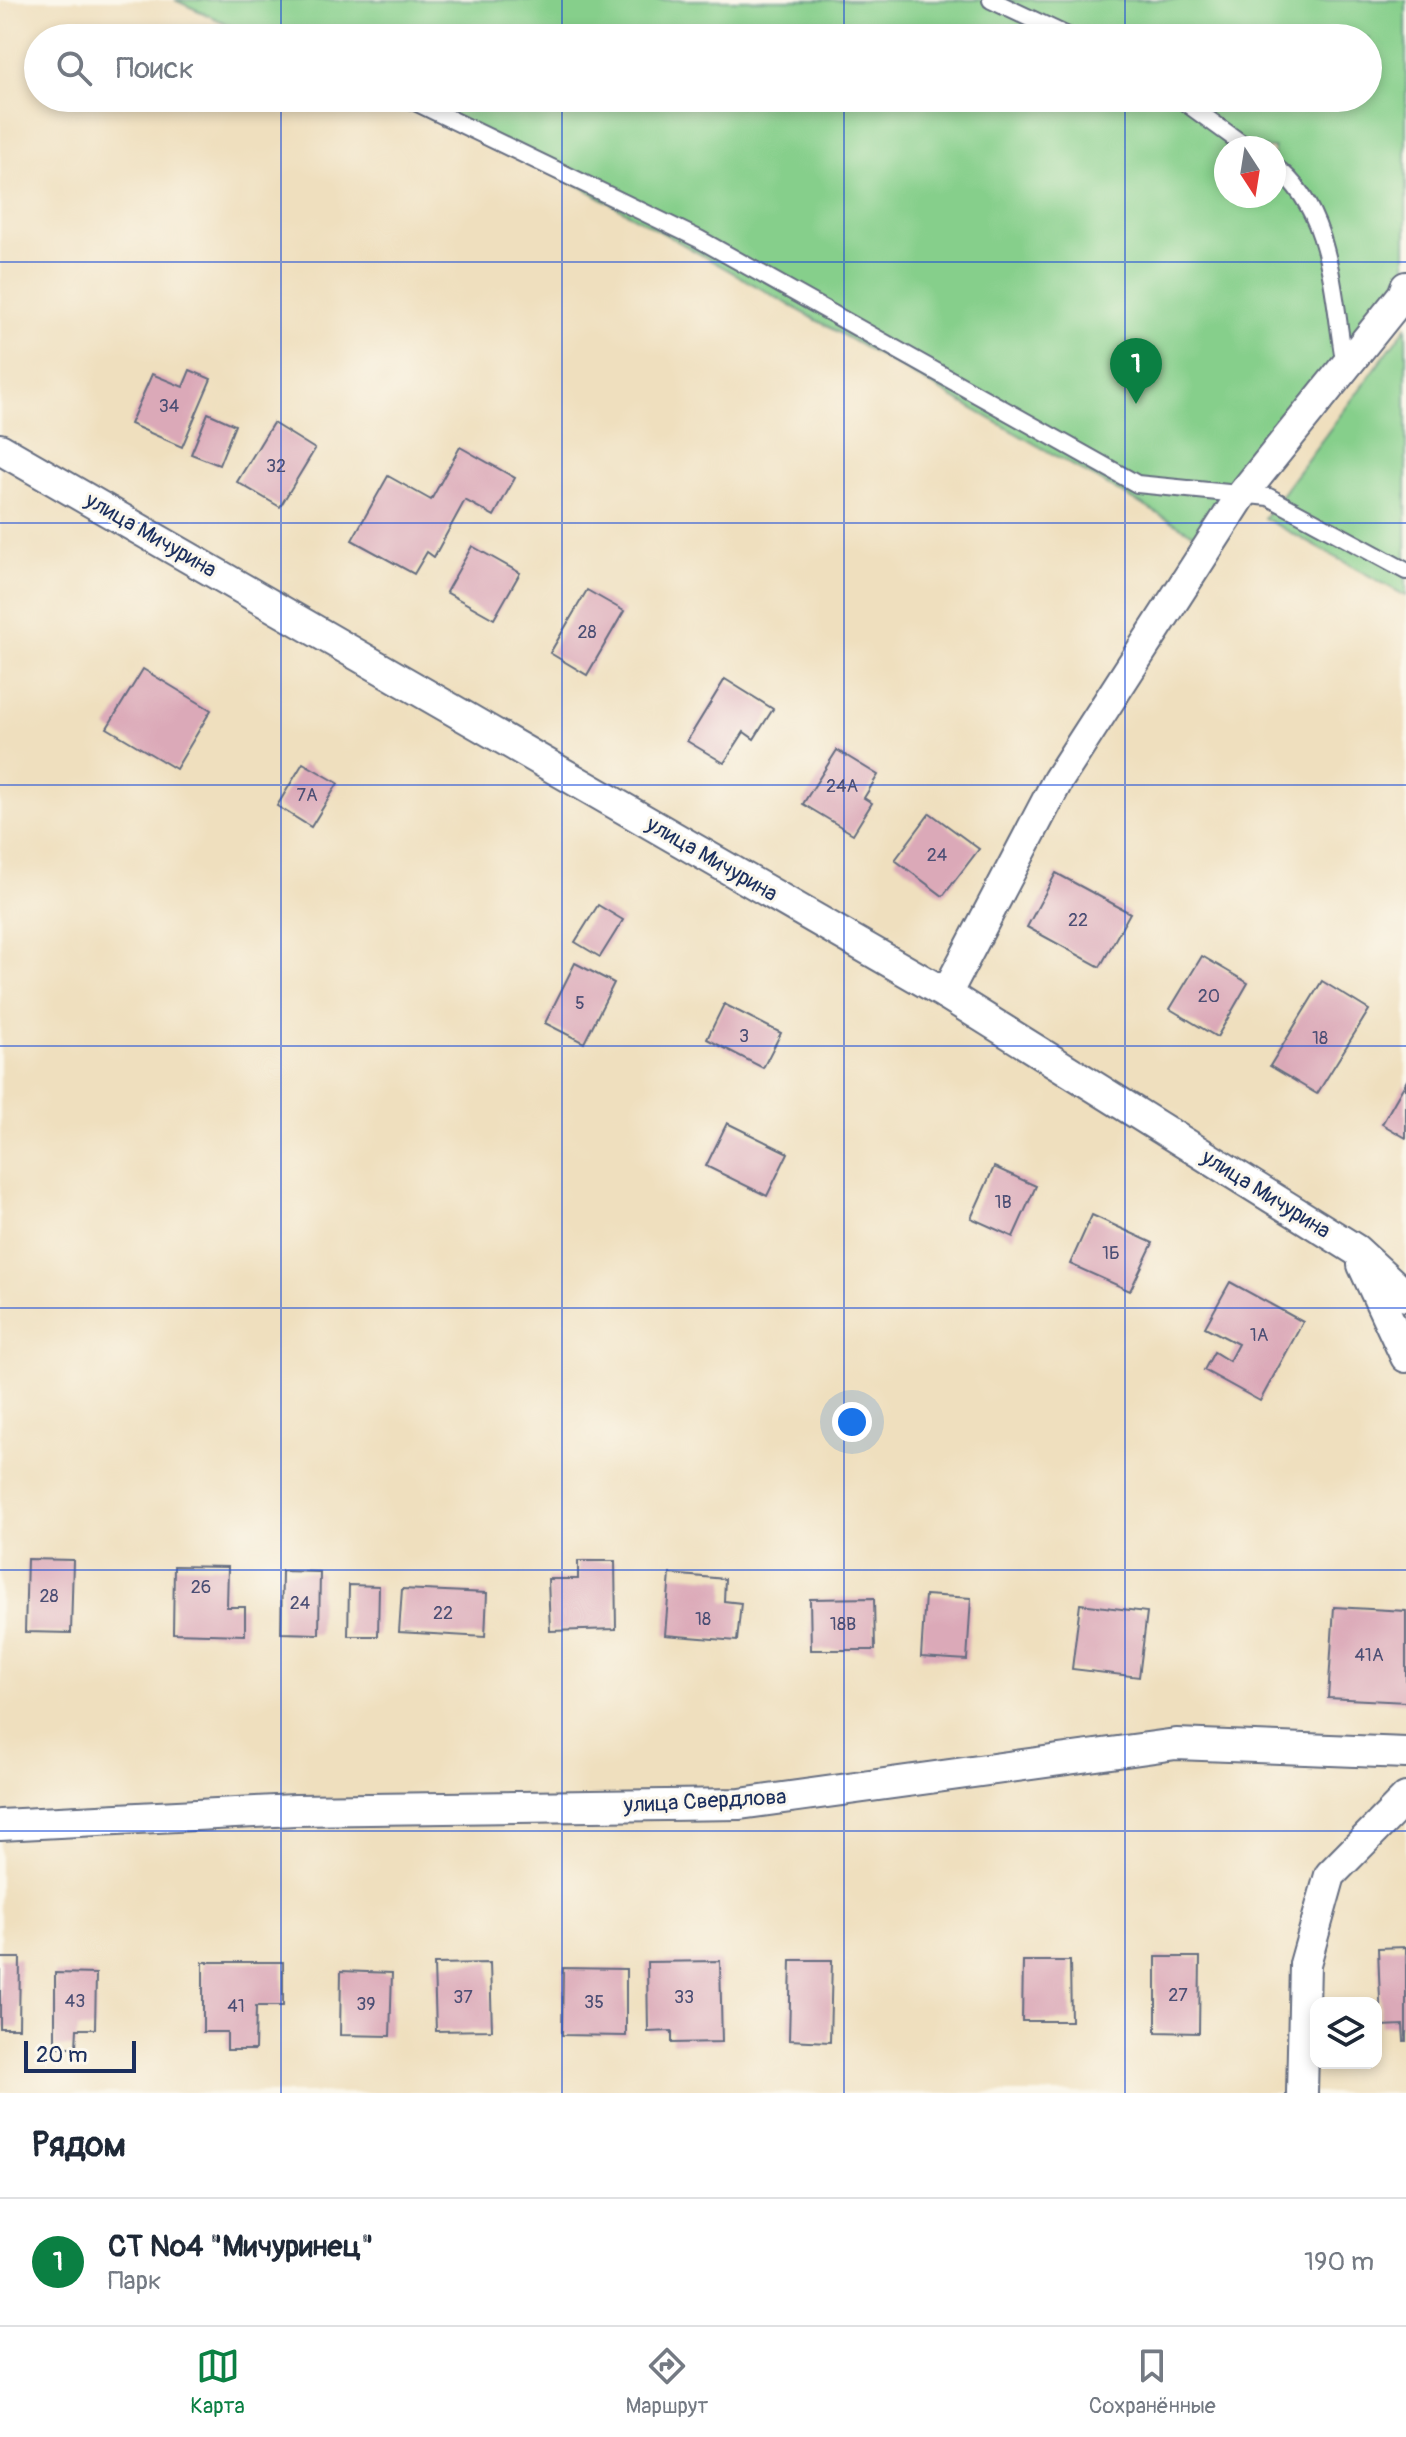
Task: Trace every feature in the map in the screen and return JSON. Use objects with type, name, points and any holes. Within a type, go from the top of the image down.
[{"type":"street","points":[[946,994],[1058,780],[1241,496],[1406,287]]},
{"type":"street","name":"улица Мичурина","points":[[0,449],[946,994],[1356,1250],[1406,1296]]},
{"type":"street","points":[[1356,1250],[1406,1357]]},
{"type":"street","name":"улица Свердлова","points":[[0,1825],[295,1810],[740,1804],[1176,1744],[1406,1753]]},
{"type":"street","points":[[1302,2093],[1305,1964],[1330,1875],[1406,1798]]},
{"type":"lane","points":[[991,0],[1042,24]]},
{"type":"lane","points":[[436,112],[699,239],[1137,484],[1269,497],[1406,571]]},
{"type":"lane","points":[[1198,112],[1231,136]]},
{"type":"lane","points":[[1286,175],[1293,180],[1319,228],[1345,367]]},
{"type":"green space","points":[[175,0],[1406,0],[1406,268],[1206,541],[580,186],[419,112],[1382,112],[1382,24],[227,24]]},
{"type":"green space","points":[[1406,327],[1406,596],[1264,518]]},
{"type":"building","points":[[190,370],[211,379],[182,447],[130,424],[152,374],[183,387]]},
{"type":"building","points":[[208,413],[235,425],[219,465],[191,454]]},
{"type":"building","points":[[273,423],[315,449],[280,507],[237,482]]},
{"type":"building","points":[[460,447],[515,478],[494,516],[465,500],[434,557],[427,552],[414,574],[352,540],[388,476],[431,500]]},
{"type":"building","points":[[472,546],[520,573],[494,619],[446,592]]},
{"type":"building","points":[[587,590],[624,611],[587,675],[550,653]]},
{"type":"building","points":[[143,669],[211,710],[176,769],[107,728]]},
{"type":"building","points":[[725,679],[773,709],[754,739],[744,732],[724,763],[687,741]]},
{"type":"building","points":[[837,750],[878,775],[864,798],[872,803],[853,834],[803,804]]},
{"type":"building","points":[[303,763],[338,783],[311,827],[277,806]]},
{"type":"building","points":[[930,813],[979,849],[943,896],[895,860]]},
{"type":"building","points":[[1056,873],[1130,913],[1100,967],[1027,927]]},
{"type":"building","points":[[598,905],[623,920],[600,957],[575,942]]},
{"type":"building","points":[[1202,956],[1248,983],[1217,1037],[1170,1009]]},
{"type":"building","points":[[575,963],[614,983],[584,1043],[545,1023]]},
{"type":"building","points":[[1322,981],[1369,1010],[1317,1094],[1270,1066]]},
{"type":"building","points":[[724,1004],[781,1033],[763,1068],[707,1039]]},
{"type":"building","points":[[1406,1082],[1406,1138],[1382,1124]]},
{"type":"building","points":[[727,1123],[788,1153],[767,1196],[706,1166]]},
{"type":"building","points":[[994,1167],[1036,1186],[1013,1237],[971,1218]]},
{"type":"building","points":[[1092,1215],[1153,1243],[1130,1291],[1070,1264]]},
{"type":"building","points":[[1230,1282],[1303,1322],[1260,1401],[1204,1370],[1214,1352],[1229,1361],[1238,1344],[1205,1327]]},
{"type":"building","points":[[27,1559],[73,1560],[71,1633],[25,1632]]},
{"type":"building","points":[[578,1561],[615,1561],[616,1629],[550,1631],[548,1579],[578,1579]]},
{"type":"building","points":[[174,1566],[228,1567],[227,1607],[245,1607],[245,1635],[173,1633]]},
{"type":"building","points":[[282,1571],[320,1572],[319,1634],[281,1633]]},
{"type":"building","points":[[670,1574],[725,1579],[724,1601],[741,1603],[737,1641],[665,1635]]},
{"type":"building","points":[[349,1585],[379,1586],[378,1636],[348,1636]]},
{"type":"building","points":[[402,1589],[487,1593],[485,1637],[399,1632]]},
{"type":"building","points":[[925,1595],[971,1598],[967,1660],[921,1657]]},
{"type":"building","points":[[874,1598],[875,1650],[811,1650],[810,1599]]},
{"type":"building","points":[[1080,1604],[1147,1612],[1139,1677],[1072,1669]]},
{"type":"building","points":[[1334,1607],[1406,1611],[1406,1702],[1328,1698]]},
{"type":"building","points":[[1406,1947],[1406,2041],[1403,2025],[1382,2026],[1378,1948]]},
{"type":"building","points":[[1156,1957],[1200,1957],[1199,2033],[1156,2032]]},
{"type":"building","points":[[0,1958],[20,1958],[19,2028],[0,2028]]},
{"type":"building","points":[[791,1960],[832,1960],[830,2042],[789,2040]]},
{"type":"building","points":[[720,1961],[722,2042],[672,2043],[672,2031],[648,2032],[647,1962]]},
{"type":"building","points":[[1023,1961],[1070,1961],[1071,2021],[1022,2021]]},
{"type":"building","points":[[203,1962],[283,1962],[283,2006],[256,2006],[255,2050],[227,2050],[227,2032],[203,2032]]},
{"type":"building","points":[[490,1963],[492,2030],[436,2031],[434,1964]]},
{"type":"building","points":[[563,1968],[626,1969],[626,2036],[562,2035]]},
{"type":"building","points":[[341,1971],[392,1973],[390,2036],[340,2035]]},
{"type":"building","points":[[55,1973],[96,1974],[95,2029],[77,2029],[76,2047],[55,2047]]},
{"type":"place","name":"СТ №4 \"Мичуринец\"","points":[[1136,404]]}]
